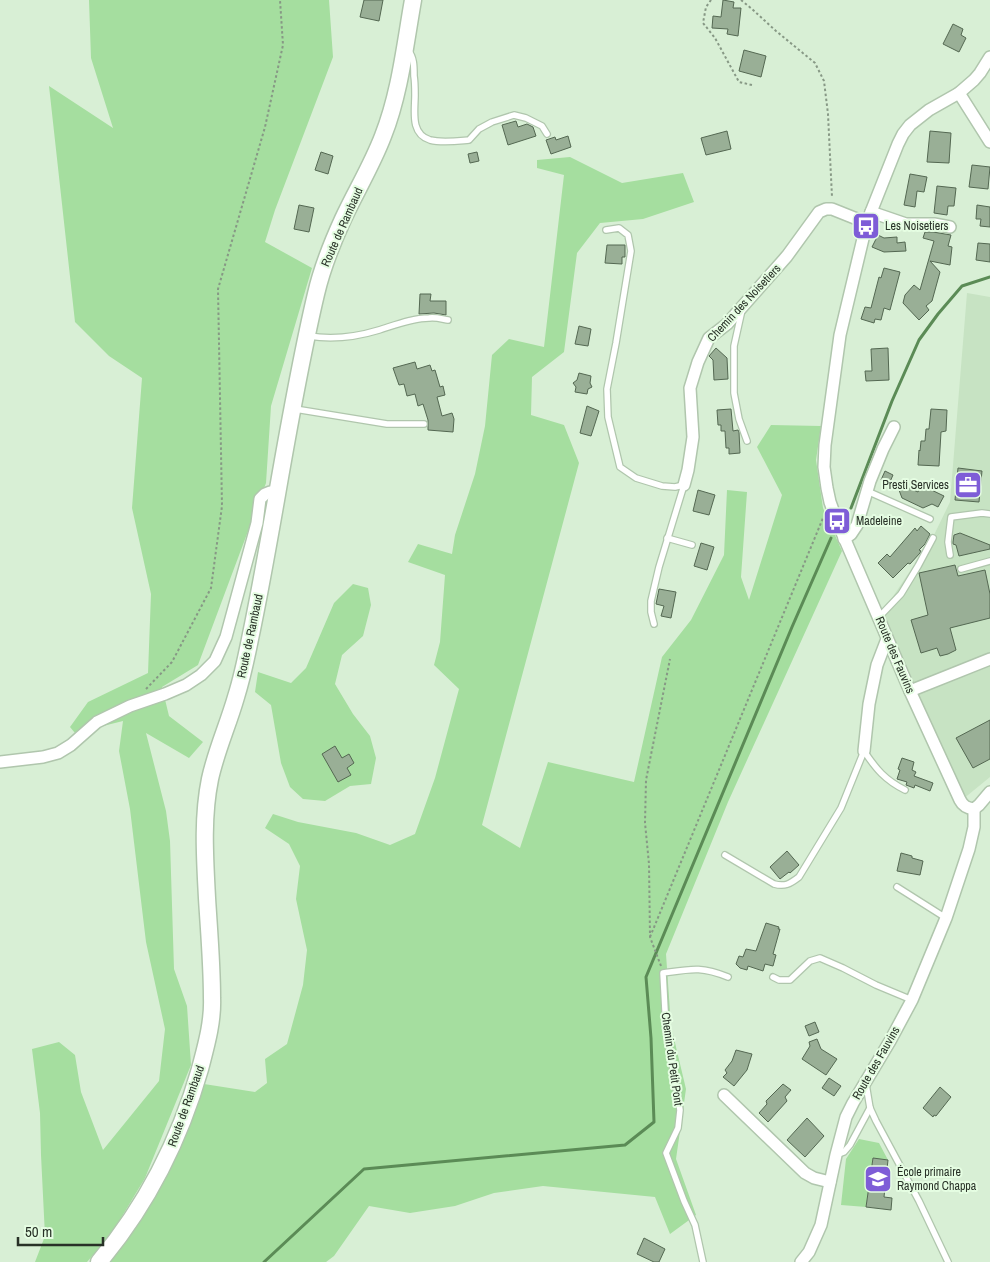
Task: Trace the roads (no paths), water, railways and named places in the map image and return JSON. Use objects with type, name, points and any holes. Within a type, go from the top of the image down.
[{"type":"street","name":"Route de Rambaud","points":[[99,1262],[143,1201],[168,1157],[194,1090],[205,1050],[210,1028],[212,1002],[205,865],[205,833],[210,779],[237,696],[246,660],[316,292],[344,216],[366,176],[395,101],[413,0]]},
{"type":"street","name":"Route des Fauvins","points":[[801,1262],[809,1252],[821,1225],[846,1117],[912,1000],[946,918],[969,849],[974,827],[974,810],[963,805],[887,639],[830,502],[824,467],[825,445],[840,335],[869,217],[898,144],[907,129],[918,118],[959,93],[977,77],[990,57]]},
{"type":"street","points":[[959,93],[990,142]]},
{"type":"street","name":"Chemin des Noisetiers","points":[[684,485],[692,437],[690,388],[698,362],[709,338],[728,324],[787,256],[819,212],[832,209],[869,217]]},
{"type":"street","points":[[869,217],[906,224],[934,224],[950,227]]},
{"type":"street","points":[[844,539],[857,525],[867,491],[883,449],[894,427]]},
{"type":"street","points":[[0,762],[44,757],[58,753],[70,746],[97,722],[130,706],[186,685],[201,675],[215,661],[226,637],[257,523],[260,499],[270,492],[278,492]]},
{"type":"street","points":[[864,751],[868,704],[877,665],[887,639]]},
{"type":"street","points":[[910,691],[990,659]]},
{"type":"street","points":[[974,810],[990,792]]},
{"type":"street","points":[[724,1095],[805,1173],[814,1178],[830,1182]]},
{"type":"lane","points":[[405,46],[413,58],[414,116],[416,129],[422,136],[430,140],[469,140],[479,129],[492,122],[514,115],[526,118],[542,126],[547,134]]},
{"type":"lane","points":[[606,230],[619,228],[628,235],[631,251],[607,389],[608,417],[620,467],[636,478],[662,486],[675,487],[684,485],[659,567],[651,612],[654,624]]},
{"type":"lane","points":[[743,306],[734,346],[734,393],[739,419],[747,441]]},
{"type":"lane","points":[[307,336],[338,338],[369,333],[408,321],[429,318],[448,320]]},
{"type":"lane","points":[[293,408],[387,424],[424,424]]},
{"type":"lane","points":[[867,491],[930,519]]},
{"type":"lane","points":[[950,555],[948,542],[951,517],[982,513],[990,514]]},
{"type":"lane","points":[[668,538],[692,545]]},
{"type":"lane","points":[[879,618],[901,594],[933,538]]},
{"type":"lane","points":[[961,569],[990,561]]},
{"type":"lane","points":[[864,751],[876,768],[887,779],[905,790]]},
{"type":"lane","points":[[725,855],[774,884],[782,886],[799,877],[841,808],[864,751]]},
{"type":"lane","points":[[897,887],[946,918]]},
{"type":"lane","points":[[773,977],[778,980],[790,980],[810,960],[820,958],[912,1000]]},
{"type":"lane","name":"Chemin du Petit Pont","points":[[703,1262],[696,1225],[684,1201],[666,1153],[678,1128],[680,1110],[666,1029],[663,973],[694,968],[714,971],[728,977]]},
{"type":"lane","points":[[866,1082],[870,1108],[919,1201],[948,1262]]},
{"type":"lane","points":[[836,1155],[844,1152],[850,1145],[870,1108]]},
{"type":"waterway","points":[[851,508],[892,401],[919,340],[962,286],[990,277]]},
{"type":"waterway","points":[[264,1262],[364,1169],[625,1145],[654,1122],[651,1038],[646,977],[831,538]]},
{"type":"place","name":"Les Noisetiers","points":[[866,226]]},
{"type":"place","name":"Presti Services","points":[[968,485]]},
{"type":"place","name":"Madeleine","points":[[837,521]]},
{"type":"place","name":"École primaire Raymond Chappa","points":[[878,1179]]}]
